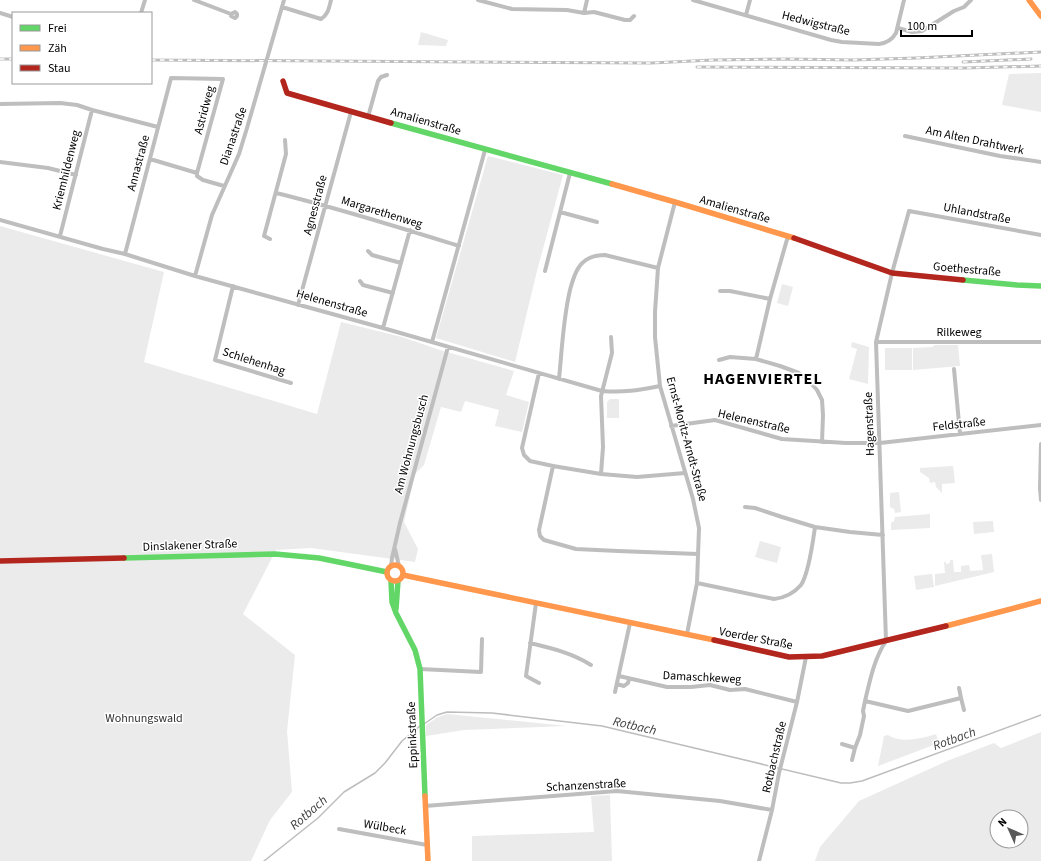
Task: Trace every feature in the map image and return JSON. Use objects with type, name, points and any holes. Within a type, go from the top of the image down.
[{"type":"main road","points":[[1029,0],[1041,16]]},
{"type":"main road","name":"Amalienstraße","points":[[283,81],[287,93],[485,150],[675,202],[788,236],[892,273]]},
{"type":"main road","name":"Goethestraße","points":[[892,273],[1041,286]]},
{"type":"main road","name":"Dinslakener Straße","points":[[0,561],[275,554],[319,558],[387,572]]},
{"type":"main road","points":[[395,565],[399,566],[403,570],[401,579],[398,582],[391,581],[387,577],[388,568],[395,565]]},
{"type":"main road","name":"Voerder Straße","points":[[403,575],[687,634],[789,657],[822,656],[1041,601]]},
{"type":"main road","name":"Eppinkstraße","points":[[391,581],[392,602],[415,650],[420,669],[428,861]]},
{"type":"main road","name":"Eppinkstraße","points":[[396,613],[396,589],[398,582]]},
{"type":"street","points":[[141,12],[145,0]]},
{"type":"street","points":[[197,0],[231,14]]},
{"type":"street","name":"Dianastraße","points":[[195,276],[212,215],[239,154],[248,128],[284,0]]},
{"type":"street","points":[[282,7],[321,19],[328,13],[331,0]]},
{"type":"street","points":[[478,0],[512,9],[567,10],[584,13],[594,12],[625,20],[630,20],[634,16]]},
{"type":"street","points":[[584,13],[587,0]]},
{"type":"street","name":"Hedwigstraße","points":[[693,0],[831,40],[879,44],[893,38],[898,28],[904,0]]},
{"type":"street","points":[[746,15],[750,0]]},
{"type":"street","points":[[898,28],[912,32],[922,31],[954,11],[964,7],[971,0]]},
{"type":"street","points":[[0,13],[12,16]]},
{"type":"street","points":[[368,117],[378,81],[387,76]]},
{"type":"street","name":"Annastraße","points":[[125,254],[171,78]]},
{"type":"street","name":"Astridweg","points":[[171,78],[223,80],[197,173]]},
{"type":"street","points":[[0,104],[60,103],[77,105],[158,127]]},
{"type":"street","name":"Kriemhildenweg","points":[[60,236],[92,110]]},
{"type":"street","name":"Agnesstraße","points":[[298,304],[351,112]]},
{"type":"street","name":"Am Alten Drahtwerk","points":[[905,136],[997,155],[1041,162]]},
{"type":"street","points":[[270,239],[264,236],[286,154],[285,140]]},
{"type":"street","points":[[432,342],[485,150]]},
{"type":"street","points":[[150,159],[197,173],[197,176],[203,180],[224,186]]},
{"type":"street","points":[[0,162],[48,168],[76,175]]},
{"type":"street","points":[[544,271],[570,173]]},
{"type":"street","name":"Margarethenweg","points":[[276,193],[325,205],[459,246]]},
{"type":"street","name":"Ernst-Moritz-Arndt-Straße","points":[[675,202],[658,268],[655,337],[660,386],[693,499],[699,528],[697,582],[687,634]]},
{"type":"street","name":"Uhlandstraße","points":[[908,211],[1041,236]]},
{"type":"street","name":"Hagenstraße","points":[[886,641],[876,342],[908,211]]},
{"type":"street","points":[[560,212],[597,222]]},
{"type":"street","name":"Helenenstraße","points":[[0,220],[125,254],[195,276],[602,391],[629,392],[660,386]]},
{"type":"street","points":[[383,328],[410,230]]},
{"type":"street","points":[[756,359],[770,299],[788,236]]},
{"type":"street","points":[[368,251],[372,255],[401,262]]},
{"type":"street","points":[[559,379],[567,305],[573,278],[584,261],[599,255],[614,257],[658,268]]},
{"type":"street","points":[[360,281],[363,285],[393,293]]},
{"type":"street","name":"Schlehenhag","points":[[232,286],[215,360],[291,383]]},
{"type":"street","points":[[720,291],[730,291],[770,299]]},
{"type":"street","points":[[601,474],[603,447],[601,396],[612,353],[611,337]]},
{"type":"street","name":"Rilkeweg","points":[[876,342],[1041,342]]},
{"type":"street","name":"Am Wohnungsbusch","points":[[391,566],[400,522],[448,347]]},
{"type":"street","points":[[719,360],[730,357],[756,359],[799,373],[817,390],[822,400],[822,442]]},
{"type":"street","points":[[954,369],[960,434]]},
{"type":"street","points":[[539,373],[522,448],[524,455],[530,461],[601,474],[637,477],[685,473]]},
{"type":"street","name":"Helenenstraße","points":[[672,426],[715,420],[782,439],[846,443],[880,442]]},
{"type":"street","name":"Feldstraße","points":[[880,442],[1041,425]]},
{"type":"street","points":[[1041,444],[1041,500]]},
{"type":"street","points":[[553,466],[539,530],[540,536],[544,540],[576,549],[618,552],[698,554]]},
{"type":"street","points":[[745,507],[755,508],[815,527],[883,535]]},
{"type":"street","points":[[697,582],[774,599],[781,598],[796,590],[802,583],[811,550],[815,527]]},
{"type":"street","name":"Am Wohnungsbusch","points":[[394,547],[399,566]]},
{"type":"street","points":[[536,603],[526,676],[539,683]]},
{"type":"street","points":[[615,692],[618,684],[630,623]]},
{"type":"street","points":[[420,669],[480,672],[482,639]]},
{"type":"street","points":[[852,760],[860,735],[864,716],[863,710],[871,676],[880,650],[886,641]]},
{"type":"street","points":[[530,643],[559,650],[591,665]]},
{"type":"street","name":"Rotbachstraße","points":[[759,861],[797,702],[806,657]]},
{"type":"street","name":"Damaschkeweg","points":[[619,676],[667,687],[710,685],[730,690],[745,689],[797,702]]},
{"type":"street","points":[[618,684],[624,686],[628,683],[629,679]]},
{"type":"street","points":[[959,688],[964,710]]},
{"type":"street","points":[[865,701],[908,711],[961,698]]},
{"type":"street","points":[[842,744],[855,748]]},
{"type":"street","name":"Schanzenstraße","points":[[425,806],[617,791],[720,801],[772,810]]},
{"type":"street","name":"Wülbeck","points":[[339,829],[427,844]]},
{"type":"green space","points":[[421,32],[448,40],[446,46],[418,45]]},
{"type":"green space","points":[[1041,73],[1041,112],[1002,105],[1009,74]]},
{"type":"green space","points":[[488,156],[563,175],[537,271],[515,362],[436,338]]},
{"type":"green space","name":"Wohnungswald","points":[[0,226],[164,272],[144,362],[317,414],[341,322],[402,337],[440,350],[514,371],[506,395],[529,402],[522,432],[495,426],[499,410],[465,401],[461,412],[441,407],[424,465],[415,474],[404,522],[418,549],[415,562],[311,548],[276,550],[243,614],[295,655],[287,731],[292,792],[270,820],[251,861],[0,861]]},
{"type":"green space","points":[[782,284],[793,287],[788,306],[777,303]]},
{"type":"green space","points":[[852,342],[869,347],[868,384],[849,379],[857,349],[851,347]]},
{"type":"green space","points":[[935,345],[958,345],[960,366],[913,370],[913,348],[932,347]]},
{"type":"green space","points":[[885,348],[912,348],[912,370],[885,370]]},
{"type":"green space","points":[[610,399],[619,399],[619,418],[607,418],[607,402]]},
{"type":"green space","points":[[953,466],[955,483],[942,484],[942,493],[936,487],[935,482],[930,483],[929,478],[920,472],[920,468]]},
{"type":"green space","points":[[899,492],[901,512],[895,513],[894,509],[890,507],[890,493]]},
{"type":"green space","points":[[930,514],[930,528],[891,530],[891,523],[894,521],[895,517]]},
{"type":"green space","points":[[993,521],[994,532],[974,534],[973,522]]},
{"type":"green space","points":[[760,541],[781,547],[777,563],[755,557]]},
{"type":"green space","points":[[992,554],[994,572],[935,586],[935,574],[945,573],[944,562],[948,564],[950,563],[950,560],[953,560],[954,572],[961,572],[961,566],[969,565],[970,571],[983,570],[981,555]]},
{"type":"green space","points":[[932,574],[934,587],[916,590],[914,576]]},
{"type":"green space","points":[[447,714],[567,726],[464,730],[426,736],[426,725],[438,717]]},
{"type":"green space","points":[[1041,732],[1041,861],[815,861],[820,847],[859,801],[947,761],[994,743],[1001,748]]},
{"type":"green space","points":[[936,734],[939,743],[878,766],[884,736],[888,735],[893,738],[905,740]]},
{"type":"green space","points":[[610,795],[612,861],[472,861],[472,836],[594,832],[591,796]]},
{"type":"waterway","name":"Rotbach","points":[[424,724],[437,715],[447,712],[492,713],[602,726],[841,783],[850,783],[862,781],[1041,715]]},
{"type":"waterway","name":"Rotbach","points":[[264,861],[318,818],[344,792],[375,773],[402,741],[420,726]]},
{"type":"railway","points":[[152,60],[651,63],[713,60],[853,60],[1041,52]]},
{"type":"railway","points":[[0,59],[12,59]]},
{"type":"railway","points":[[963,62],[1031,59]]},
{"type":"railway","points":[[697,67],[964,68],[1041,66]]},
{"type":"traffic: fast","points":[[391,123],[612,184]]},
{"type":"traffic: fast","points":[[963,280],[1041,286]]},
{"type":"traffic: fast","points":[[124,558],[275,554],[319,558],[387,572]]},
{"type":"traffic: fast","points":[[391,581],[392,602],[415,650],[420,669],[425,796]]},
{"type":"traffic: fast","points":[[396,609],[398,581]]},
{"type":"traffic: slow","points":[[1029,0],[1041,16]]},
{"type":"traffic: slow","points":[[612,184],[794,238]]},
{"type":"traffic: slow","points":[[392,565],[398,565],[403,570],[403,573],[401,579],[398,581],[392,581],[387,576],[387,570],[392,565]]},
{"type":"traffic: slow","points":[[403,575],[714,640]]},
{"type":"traffic: slow","points":[[946,626],[1041,601]]},
{"type":"traffic: slow","points":[[425,796],[428,861]]},
{"type":"traffic: jam","points":[[283,81],[287,93],[391,123]]},
{"type":"traffic: jam","points":[[794,238],[892,273],[963,280]]},
{"type":"traffic: jam","points":[[0,561],[124,558]]},
{"type":"traffic: jam","points":[[714,640],[789,657],[822,656],[946,626]]},
{"type":"district","name":"HAGENVIERTEL","points":[[763,378]]}]
